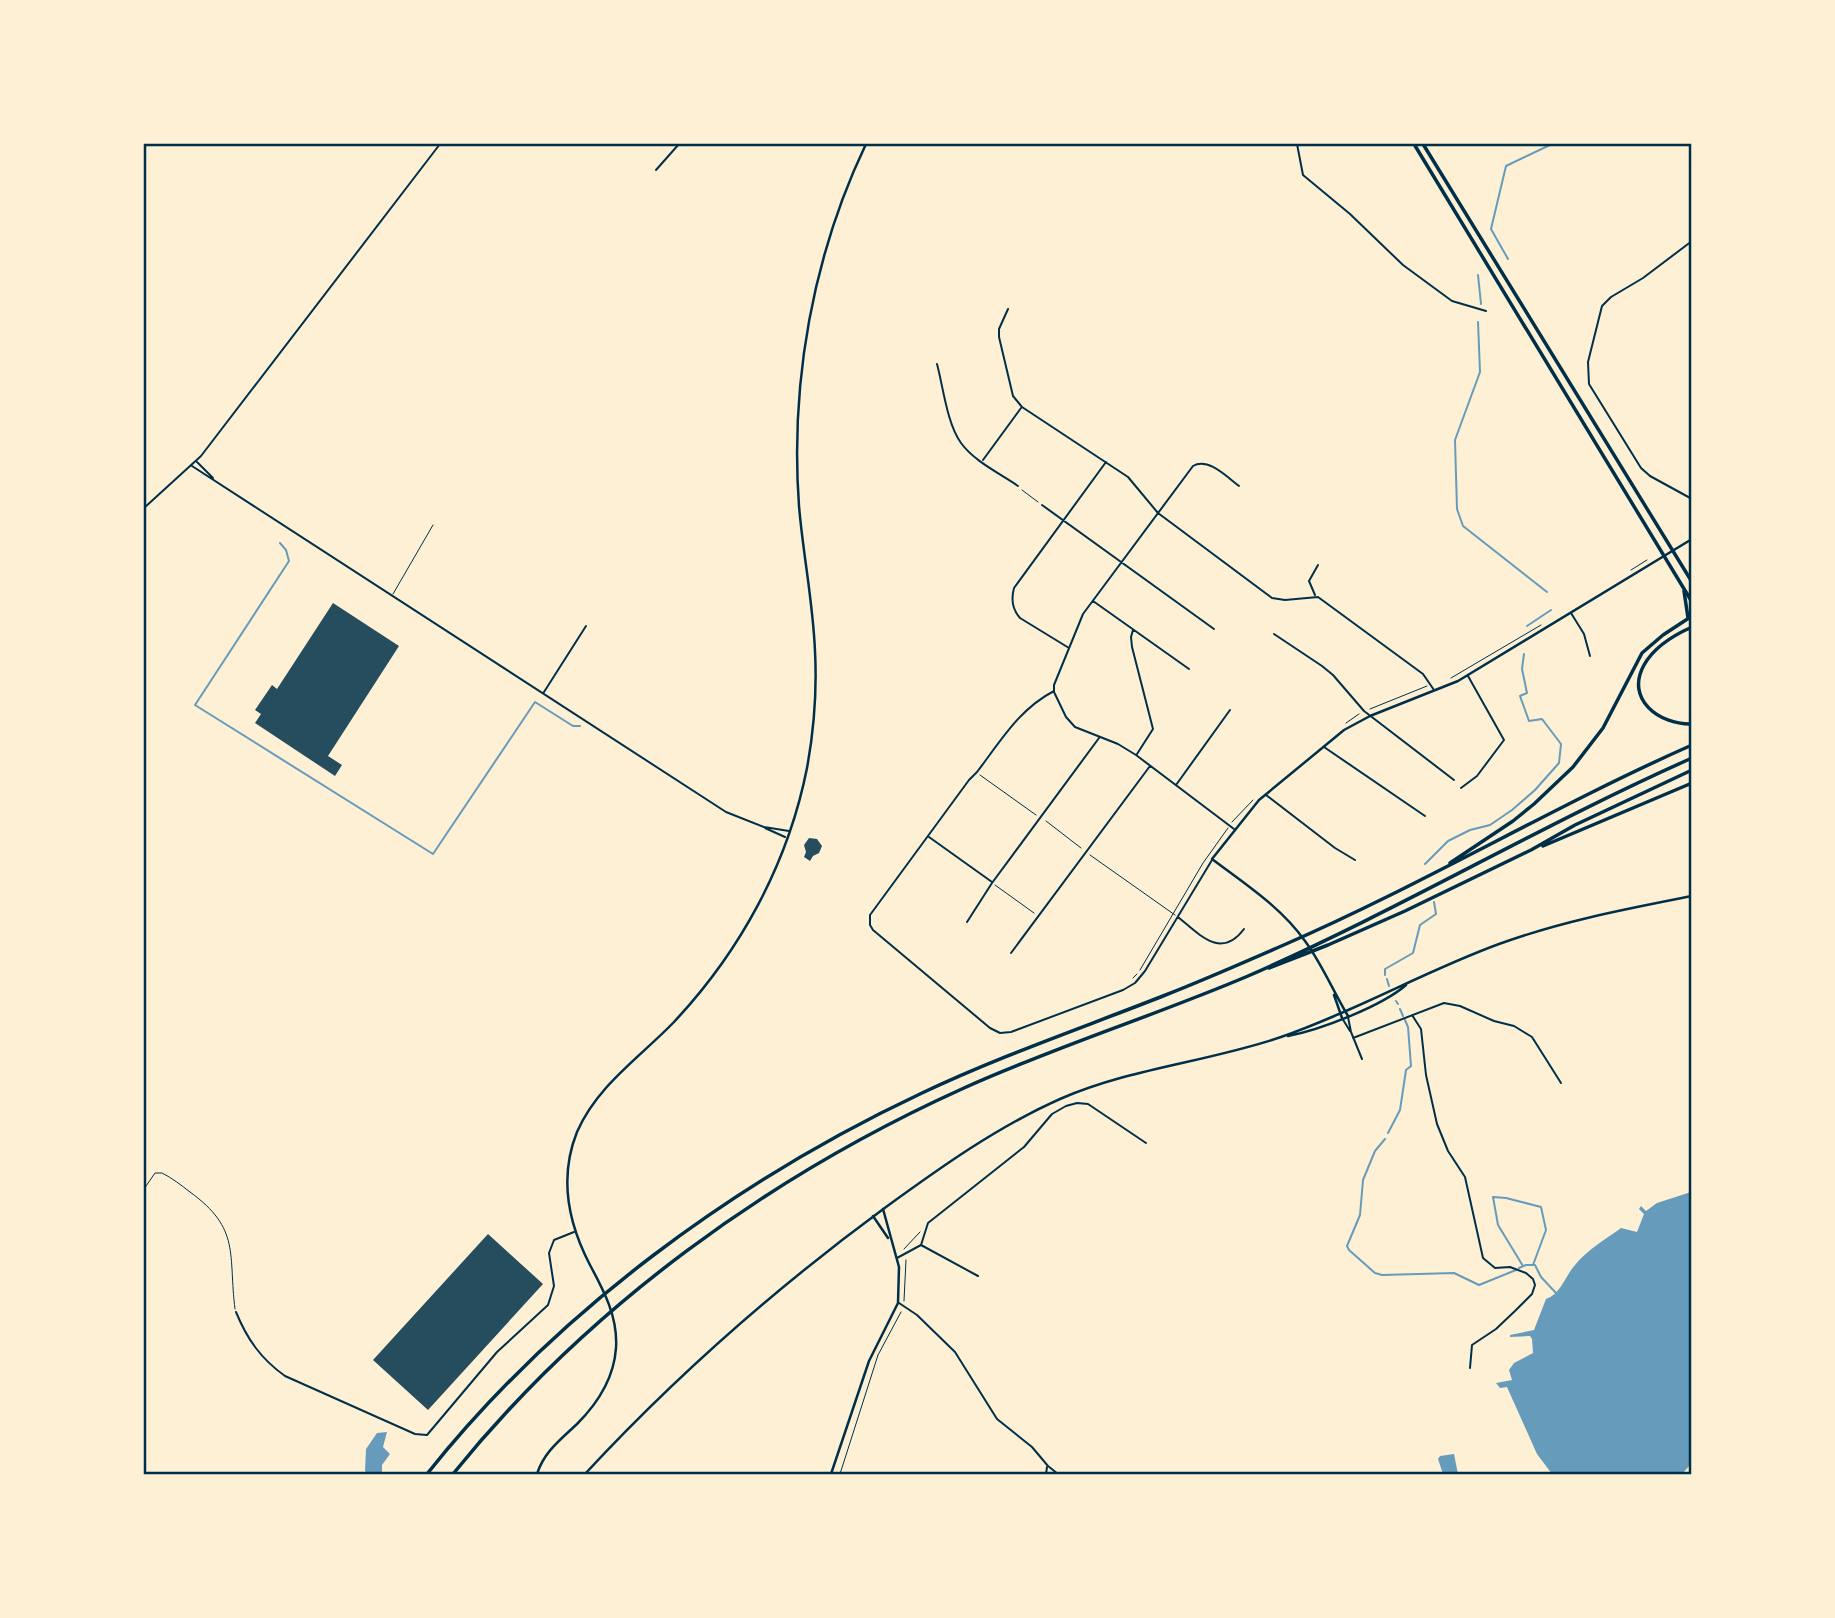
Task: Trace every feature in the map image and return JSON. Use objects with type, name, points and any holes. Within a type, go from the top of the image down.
[{"type":"highway","points":[[1414,144],[1692,602]]},
{"type":"highway","points":[[1423,144],[1692,582]]},
{"type":"highway","points":[[1440,870],[1513,821],[1573,766],[1603,727],[1642,653],[1690,617],[1684,591]]},
{"type":"highway","points":[[1692,627],[1667,641],[1648,659],[1640,676],[1640,685],[1645,703],[1656,716],[1672,723],[1692,724]]},
{"type":"highway","points":[[427,1475],[448,1448],[533,1360],[587,1309],[662,1249],[778,1171],[881,1114],[961,1076],[1168,994],[1322,928],[1621,776],[1692,745]]},
{"type":"highway","points":[[453,1475],[532,1388],[601,1321],[711,1234],[819,1161],[891,1122],[966,1087],[1292,957],[1626,787],[1692,758]]},
{"type":"highway","points":[[1531,850],[1574,825],[1692,770]]},
{"type":"highway","points":[[1292,957],[1328,945],[1531,850],[1692,783]]},
{"type":"main road","points":[[537,1475],[545,1455],[593,1407],[602,1394],[614,1359],[615,1327],[609,1303],[575,1231],[568,1205],[567,1174],[575,1136],[604,1089],[671,1024],[712,978],[761,900],[790,831],[811,745],[815,686],[814,638],[797,480],[797,428],[802,366],[811,309],[824,257],[836,218],[866,144]]},
{"type":"main road","points":[[1348,1016],[1313,952],[1297,930],[1273,905],[1212,859],[1234,829],[1265,795],[1344,730],[1370,716],[1468,675],[1648,562],[1692,539]]},
{"type":"main road","points":[[1283,1036],[1469,956],[1533,933],[1603,914],[1692,896]]},
{"type":"main road","points":[[584,1475],[628,1429],[768,1298],[873,1216],[999,1130],[1060,1099],[1122,1077],[1251,1046],[1348,1016],[1409,983]]},
{"type":"main road","points":[[1333,991],[1342,1018]]},
{"type":"main road","points":[[831,1475],[869,1361],[898,1303],[900,1281],[883,1209]]},
{"type":"main road","points":[[873,1216],[890,1241]]},
{"type":"street","points":[[144,508],[196,462],[440,144]]},
{"type":"street","points":[[656,170],[679,144]]},
{"type":"street","points":[[1297,144],[1303,175],[1350,214],[1403,265],[1452,301],[1486,311]]},
{"type":"street","points":[[1692,241],[1643,278],[1606,301],[1597,320],[1587,370],[1590,384],[1636,463],[1650,476],[1692,499]]},
{"type":"street","points":[[1008,309],[999,329],[999,337],[1013,396],[1022,407],[1128,477],[1158,513],[1272,598],[1284,600],[1315,596]]},
{"type":"street","points":[[937,363],[956,436],[962,445],[1018,486]]},
{"type":"street","points":[[982,461],[1022,407]]},
{"type":"street","points":[[196,462],[214,479]]},
{"type":"street","points":[[1070,649],[1020,618],[1014,612],[1012,597],[1014,588],[1107,462]]},
{"type":"street","points":[[1234,829],[1136,755],[1118,744],[1075,727],[1054,691],[1054,685],[1083,614],[1188,471],[1198,463],[1206,464],[1239,486]]},
{"type":"street","points":[[192,466],[726,812],[787,838]]},
{"type":"street","points":[[1042,505],[1214,629]]},
{"type":"street","points":[[1318,565],[1309,581],[1315,596],[1423,674],[1435,691]]},
{"type":"street","points":[[1093,601],[1189,669]]},
{"type":"street","points":[[1570,613],[1584,634],[1590,656]]},
{"type":"street","points":[[544,693],[586,626]]},
{"type":"street","points":[[1133,630],[1132,647],[1153,729],[1136,755]]},
{"type":"street","points":[[1274,634],[1333,675],[1364,711],[1454,780]]},
{"type":"street","points":[[1461,788],[1477,776],[1504,740],[1468,675]]},
{"type":"street","points":[[1054,691],[1031,704],[1021,714],[969,780],[870,915],[873,930],[1000,1033],[1018,1030],[1115,994],[1135,983],[1145,971],[1212,859]]},
{"type":"street","points":[[1176,786],[1230,710]]},
{"type":"street","points":[[967,922],[992,883],[1100,737]]},
{"type":"street","points":[[1324,746],[1424,816]]},
{"type":"street","points":[[1011,953],[1150,766]]},
{"type":"street","points":[[1265,795],[1355,860]]},
{"type":"street","points":[[764,827],[790,831]]},
{"type":"street","points":[[929,837],[992,883]]},
{"type":"street","points":[[1177,916],[1210,942],[1222,945],[1233,941],[1244,929]]},
{"type":"street","points":[[1353,1038],[1444,1003],[1460,1006],[1494,1021],[1514,1026],[1532,1037],[1561,1083]]},
{"type":"street","points":[[1412,1015],[1421,1029],[1426,1075],[1437,1124],[1448,1151],[1465,1177],[1483,1258],[1490,1266],[1510,1267],[1526,1273],[1535,1285],[1532,1294],[1506,1320],[1472,1345],[1470,1368]]},
{"type":"street","points":[[1348,1016],[1351,1032],[1362,1059]]},
{"type":"street","points":[[1342,1018],[1351,1032]]},
{"type":"street","points":[[896,1258],[920,1245],[928,1223],[1024,1147],[1059,1109],[1077,1103],[1088,1104],[1146,1143]]},
{"type":"street","points":[[236,1311],[251,1345],[271,1367],[285,1376],[415,1434],[428,1435],[497,1352],[548,1305],[554,1286],[551,1247],[554,1240],[575,1231]]},
{"type":"street","points":[[920,1245],[978,1276]]},
{"type":"street","points":[[898,1303],[956,1352],[997,1419],[1032,1447],[1058,1475]]},
{"type":"street","points":[[1046,1475],[1048,1466]]},
{"type":"lane","points":[[392,596],[433,525]]},
{"type":"lane","points":[[144,1189],[155,1174],[162,1173],[208,1205],[218,1217],[224,1225],[233,1269],[232,1288],[236,1311]]},
{"type":"path","points":[[1018,486],[1042,505]]},
{"type":"path","points":[[1626,574],[1648,562]]},
{"type":"path","points":[[1450,679],[1545,623]]},
{"type":"path","points":[[1339,728],[1364,711],[1431,685]]},
{"type":"path","points":[[977,772],[1177,916]]},
{"type":"path","points":[[1133,978],[1229,825],[1255,797]]},
{"type":"path","points":[[992,883],[1038,917]]},
{"type":"path","points":[[840,1475],[878,1355],[904,1306],[904,1248],[921,1231]]},
{"type":"water","points":[[1691,1192],[1691,1464],[1682,1474],[1552,1474],[1537,1454],[1507,1387],[1500,1388],[1496,1383],[1512,1380],[1509,1370],[1514,1363],[1533,1353],[1530,1336],[1510,1335],[1534,1330],[1546,1299],[1559,1289],[1575,1265],[1591,1250],[1621,1228],[1637,1232],[1644,1214],[1639,1209],[1641,1206],[1646,1211],[1657,1203]]},
{"type":"water","points":[[387,1432],[383,1447],[390,1454],[382,1465],[382,1472],[368,1474],[365,1471],[366,1449],[377,1433]]},
{"type":"water","points":[[1454,1454],[1458,1474],[1443,1474],[1438,1459],[1440,1456]]},
{"type":"building","points":[[333,603],[399,646],[328,756],[342,765],[335,776],[255,723],[261,714],[255,710],[272,685],[277,689]]},
{"type":"building","points":[[809,838],[817,839],[822,846],[810,861],[804,857],[804,845]]},
{"type":"building","points":[[488,1234],[543,1284],[428,1410],[373,1360]]},
{"type":"waterway","points":[[1508,259],[1491,229],[1506,166],[1552,144]]},
{"type":"waterway","points":[[1478,275],[1481,304]]},
{"type":"waterway","points":[[1478,322],[1480,372],[1455,440],[1457,509],[1463,526],[1547,592]]},
{"type":"waterway","points":[[280,543],[286,550],[289,561],[195,705],[433,854],[535,702],[573,726],[580,726]]},
{"type":"waterway","points":[[1527,626],[1551,610]]},
{"type":"waterway","points":[[1425,864],[1448,841],[1470,830],[1490,825],[1512,810],[1535,790],[1559,763],[1561,744],[1542,719],[1529,721],[1520,696],[1527,693],[1522,669],[1524,654]]},
{"type":"waterway","points":[[1385,975],[1385,969],[1413,953],[1420,925],[1436,914],[1434,902]]},
{"type":"waterway","points":[[1387,979],[1389,986]]},
{"type":"waterway","points":[[1400,1009],[1403,1016]]},
{"type":"waterway","points":[[1388,1133],[1400,1110],[1406,1070],[1411,1066],[1405,1020]]},
{"type":"waterway","points":[[1385,1139],[1375,1151],[1363,1180],[1360,1215],[1347,1246],[1349,1250],[1375,1273],[1382,1275],[1454,1273],[1479,1285],[1516,1270]]},
{"type":"waterway","points":[[1523,1266],[1498,1225],[1493,1197],[1541,1207],[1546,1230],[1533,1265]]},
{"type":"waterway","points":[[1519,1268],[1535,1265],[1541,1277],[1556,1293]]}]
